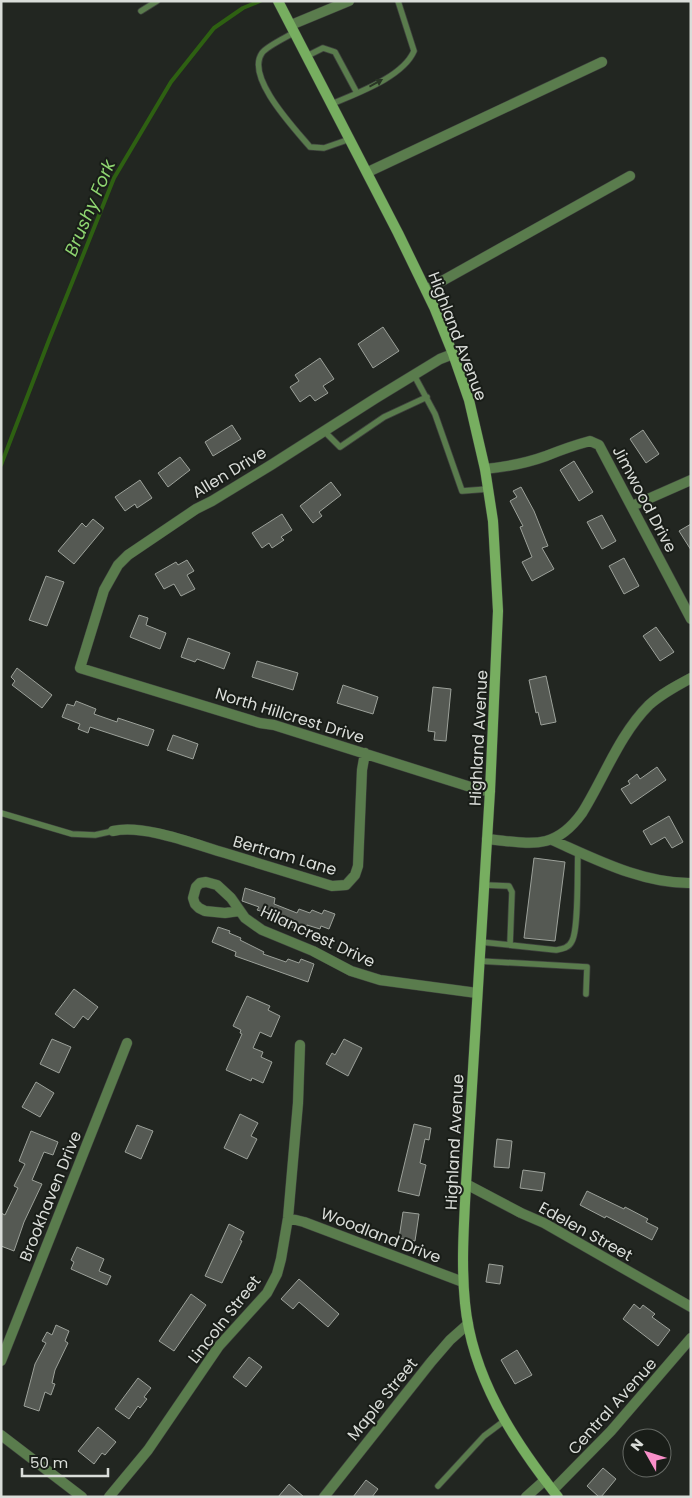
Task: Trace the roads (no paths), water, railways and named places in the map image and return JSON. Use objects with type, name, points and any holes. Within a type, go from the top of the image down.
[{"type":"main road","name":"Highland Avenue","points":[[278,1],[368,172],[426,290],[453,354],[471,408],[485,469],[496,551],[498,611],[490,791],[466,1184],[463,1282],[468,1324],[480,1370],[504,1421],[555,1494]]},
{"type":"street","points":[[293,29],[349,1]]},
{"type":"street","points":[[368,172],[602,62]]},
{"type":"street","points":[[426,290],[630,176]]},
{"type":"street","name":"Allen Drive","points":[[80,668],[104,590],[118,565],[128,555],[196,509],[227,492],[440,359],[453,354]]},
{"type":"street","name":"Jimwood Drive","points":[[485,469],[504,467],[544,457],[566,447],[590,441],[599,446],[691,619]]},
{"type":"street","points":[[632,506],[691,480]]},
{"type":"street","name":"North Hillcrest Drive","points":[[80,668],[365,753],[480,790],[490,791]]},
{"type":"street","points":[[487,839],[540,843],[564,834],[574,825],[582,813],[638,718],[650,704],[663,694],[691,678]]},
{"type":"street","name":"Bertram Lane","points":[[113,831],[122,829],[146,831],[332,886],[346,885],[355,875],[358,866],[362,770],[365,753]]},
{"type":"street","points":[[552,840],[622,869],[651,878],[680,884],[691,884]]},
{"type":"street","name":"Hilancrest Drive","points":[[239,911],[245,918],[262,930],[313,951],[351,971],[370,978],[477,994]]},
{"type":"street","name":"Brookhaven Drive","points":[[1,1361],[127,1042]]},
{"type":"street","name":"Lincoln Street","points":[[109,1497],[148,1450],[219,1346],[267,1293],[277,1274],[288,1218],[298,1103],[300,1045]]},
{"type":"street","name":"Edelen Street","points":[[466,1184],[544,1223],[691,1307]]},
{"type":"street","name":"Woodland Drive","points":[[288,1218],[304,1222],[463,1282]]},
{"type":"street","name":"Maple Street","points":[[324,1497],[431,1362],[450,1340],[468,1324]]},
{"type":"street","name":"Central Avenue","points":[[555,1494],[691,1338]]},
{"type":"street","points":[[1,1435],[82,1497]]},
{"type":"street","points":[[526,1497],[544,1480]]},
{"type":"lane","points":[[141,11],[157,1]]},
{"type":"lane","points":[[332,104],[379,82],[411,58],[414,51],[398,1]]},
{"type":"lane","points":[[293,29],[262,52],[258,65],[266,91],[310,147],[324,148],[350,138]]},
{"type":"lane","points":[[307,56],[323,48],[335,52],[357,93]]},
{"type":"lane","points":[[414,375],[435,414],[462,491],[488,489]]},
{"type":"lane","points":[[324,431],[340,447],[384,417],[427,397]]},
{"type":"lane","points":[[1,813],[72,834],[95,835],[113,831]]},
{"type":"lane","points":[[481,942],[556,950],[564,949],[571,943],[575,926],[578,851]]},
{"type":"lane","points":[[484,885],[508,886],[512,892],[510,945]]},
{"type":"lane","points":[[479,961],[587,967],[586,994]]},
{"type":"lane","points":[[438,1486],[484,1436],[504,1421]]},
{"type":"waterway","name":"Brushy Fork","points":[[1,465],[114,178],[171,82],[214,28],[243,8],[260,1]]}]
